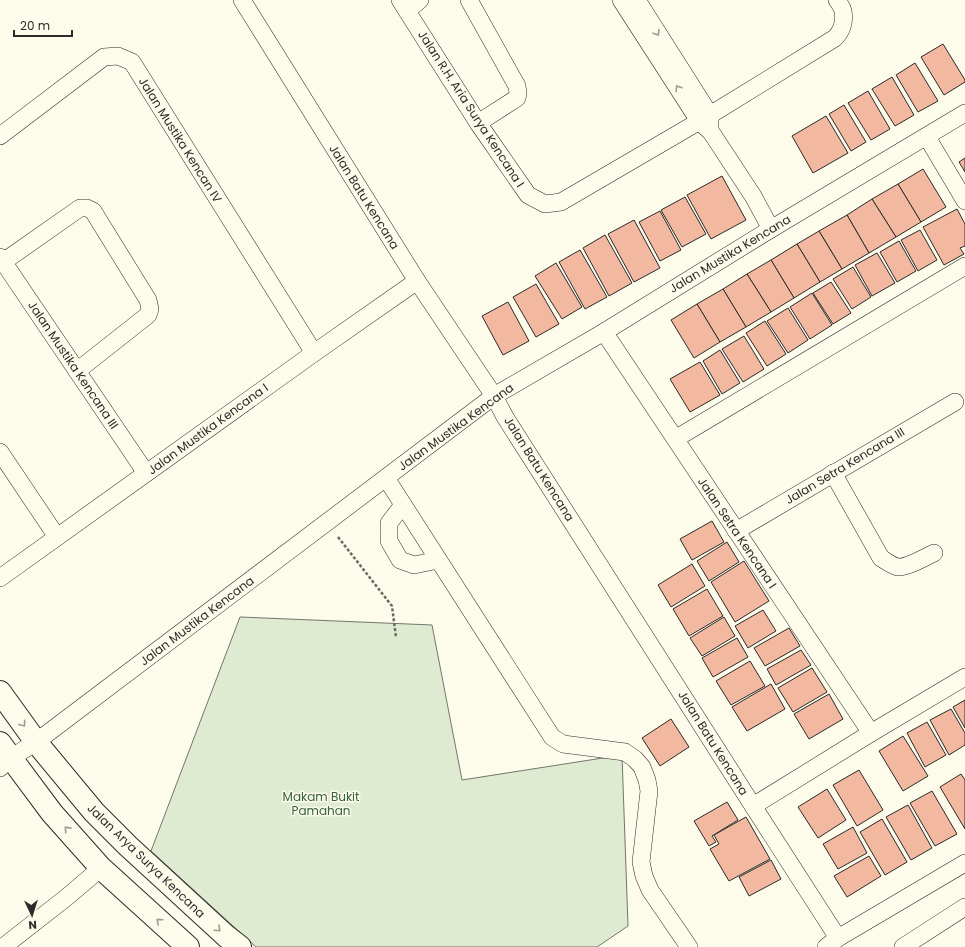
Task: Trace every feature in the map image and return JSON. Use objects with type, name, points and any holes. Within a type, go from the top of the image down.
[{"type":"street","name":"Jalan Batu Kencana","points":[[242,0],[417,281],[494,396],[505,417],[753,806],[832,942]]},
{"type":"street","points":[[403,6],[420,0]]},
{"type":"street","points":[[469,0],[517,86],[518,93],[517,98],[478,123]]},
{"type":"street","points":[[622,0],[706,123],[753,196],[772,229]]},
{"type":"street","points":[[636,0],[706,123]]},
{"type":"street","name":"Jalan R.H. Aria Surya Kencana I","points":[[403,6],[478,123],[528,195],[545,204],[561,202],[706,123],[834,38],[840,33],[844,20],[843,10],[837,0]]},
{"type":"street","name":"Jalan Mustika Kencan IV","points":[[0,136],[104,57],[118,56],[132,62],[314,353]]},
{"type":"street","name":"Jalan Mustika Kencana","points":[[4,756],[36,742],[494,396],[604,332],[926,136],[965,114]]},
{"type":"street","points":[[926,136],[965,201]]},
{"type":"street","points":[[1,259],[80,208],[87,208],[93,211],[148,300],[150,309],[148,315],[77,371]]},
{"type":"street","name":"Jalan Mustika Kencana III","points":[[1,259],[146,473]]},
{"type":"street","points":[[675,439],[965,266]]},
{"type":"street","name":"Jalan Mustika Kencana I","points":[[0,578],[417,281]]},
{"type":"street","name":"Jalan Setra Kencana I","points":[[604,332],[871,733]]},
{"type":"street","name":"Jalan Setra Kencana III","points":[[736,531],[955,402]]},
{"type":"street","points":[[0,452],[57,537]]},
{"type":"street","points":[[833,473],[881,558],[898,567],[908,565],[934,553]]},
{"type":"street","points":[[386,478],[552,737],[563,744],[625,752],[635,759],[642,767],[647,780],[648,791],[641,862],[644,876],[650,890],[689,947]]},
{"type":"street","points":[[403,505],[389,523],[389,541],[400,560],[414,565],[438,560]]},
{"type":"street","points":[[753,806],[965,677]]},
{"type":"street","name":"Jalan Arya Surya Kencana","points":[[0,692],[36,742],[94,812],[128,846],[226,936],[240,947]]},
{"type":"street","points":[[4,756],[101,868],[188,947]]},
{"type":"street","points":[[832,942],[965,863]]},
{"type":"street","points":[[3,947],[67,897],[101,868]]},
{"type":"street","points":[[903,947],[965,907]]},
{"type":"path","points":[[327,522],[392,606],[396,637]]},
{"type":"green space","name":"Makam Bukit Pamahan","points":[[240,617],[432,625],[462,780],[622,755],[628,926],[597,947],[256,947],[151,851]]},
{"type":"building","points":[[943,44],[965,80],[965,82],[944,95],[921,57]]},
{"type":"building","points":[[915,63],[938,101],[918,112],[896,75]]},
{"type":"building","points":[[892,77],[914,115],[895,126],[872,89]]},
{"type":"building","points":[[868,91],[890,129],[871,140],[848,103]]},
{"type":"building","points":[[844,105],[866,142],[851,151],[829,114]]},
{"type":"building","points":[[826,116],[848,153],[813,173],[792,136]]},
{"type":"building","points":[[965,158],[965,172],[959,162]]},
{"type":"building","points":[[923,169],[946,207],[921,222],[898,184]]},
{"type":"building","points":[[722,176],[746,220],[711,239],[687,195]]},
{"type":"building","points":[[898,184],[921,222],[896,237],[872,199]]},
{"type":"building","points":[[685,197],[706,234],[682,247],[661,210]]},
{"type":"building","points":[[872,199],[896,237],[869,253],[847,215]]},
{"type":"building","points":[[957,209],[965,224],[965,246],[960,248],[964,254],[944,265],[923,227]]},
{"type":"building","points":[[660,211],[681,250],[660,261],[639,222]]},
{"type":"building","points":[[847,215],[869,253],[842,269],[819,231]]},
{"type":"building","points":[[634,220],[660,268],[634,282],[608,234]]},
{"type":"building","points":[[920,230],[937,260],[918,271],[901,240]]},
{"type":"building","points":[[819,231],[842,269],[820,282],[797,244]]},
{"type":"building","points":[[605,235],[632,283],[609,296],[583,248]]},
{"type":"building","points":[[899,241],[916,271],[897,282],[880,252]]},
{"type":"building","points":[[797,244],[820,282],[794,298],[771,260]]},
{"type":"building","points":[[580,250],[607,297],[585,309],[559,262]]},
{"type":"building","points":[[877,253],[895,283],[872,296],[855,265]]},
{"type":"building","points":[[771,260],[794,298],[771,312],[747,274]]},
{"type":"building","points":[[556,263],[582,307],[562,319],[535,276]]},
{"type":"building","points":[[853,267],[871,297],[852,309],[833,279]]},
{"type":"building","points":[[747,274],[771,312],[746,327],[723,289]]},
{"type":"building","points":[[831,282],[851,313],[833,324],[813,293]]},
{"type":"building","points":[[536,284],[559,324],[536,337],[513,297]]},
{"type":"building","points":[[723,289],[746,327],[720,342],[697,304]]},
{"type":"building","points":[[812,293],[832,325],[810,339],[790,307]]},
{"type":"building","points":[[508,302],[529,341],[503,355],[482,316]]},
{"type":"building","points":[[697,304],[720,342],[694,358],[671,320]]},
{"type":"building","points":[[788,308],[808,340],[788,353],[767,321]]},
{"type":"building","points":[[765,321],[786,354],[767,366],[746,333]]},
{"type":"building","points":[[744,336],[764,369],[743,382],[722,349]]},
{"type":"building","points":[[720,350],[740,383],[722,394],[703,361]]},
{"type":"building","points":[[700,362],[720,395],[690,412],[670,379]]},
{"type":"building","points":[[712,521],[724,542],[692,560],[680,539]]},
{"type":"building","points":[[727,542],[739,562],[709,581],[697,561]]},
{"type":"building","points":[[744,561],[769,601],[735,622],[711,582]]},
{"type":"building","points":[[692,564],[705,586],[671,607],[658,585]]},
{"type":"building","points":[[707,589],[723,616],[689,636],[673,609]]},
{"type":"building","points":[[763,610],[776,631],[748,648],[735,626]]},
{"type":"building","points":[[724,617],[735,636],[702,656],[690,638]]},
{"type":"building","points":[[789,628],[800,646],[765,666],[754,648]]},
{"type":"building","points":[[737,638],[748,657],[713,677],[702,658]]},
{"type":"building","points":[[801,650],[811,665],[776,685],[767,669]]},
{"type":"building","points":[[750,661],[765,686],[731,705],[716,681]]},
{"type":"building","points":[[812,668],[827,692],[793,712],[778,688]]},
{"type":"building","points":[[771,684],[785,709],[747,731],[732,707]]},
{"type":"building","points":[[829,694],[843,719],[809,739],[794,714]]},
{"type":"building","points":[[965,700],[965,728],[953,707]]},
{"type":"building","points":[[951,709],[965,733],[965,745],[949,755],[930,720]]},
{"type":"building","points":[[671,719],[689,747],[660,766],[642,738]]},
{"type":"building","points":[[927,722],[946,755],[925,767],[907,733]]},
{"type":"building","points":[[903,736],[928,776],[903,791],[879,751]]},
{"type":"building","points":[[859,770],[883,810],[857,826],[833,785]]},
{"type":"building","points":[[961,774],[965,780],[965,829],[940,787]]},
{"type":"building","points":[[827,789],[846,820],[818,838],[798,807]]},
{"type":"building","points":[[932,791],[957,834],[935,846],[910,803]]},
{"type":"building","points":[[727,802],[738,820],[712,836],[716,842],[709,846],[694,821]]},
{"type":"building","points":[[908,805],[932,848],[911,860],[886,817]]},
{"type":"building","points":[[746,817],[770,859],[729,881],[710,849],[719,844],[714,835]]},
{"type":"building","points":[[882,819],[907,862],[885,875],[860,832]]},
{"type":"building","points":[[853,827],[867,853],[838,869],[823,844]]},
{"type":"building","points":[[869,856],[881,876],[847,897],[834,876]]},
{"type":"building","points":[[771,860],[781,879],[749,896],[739,877]]}]
